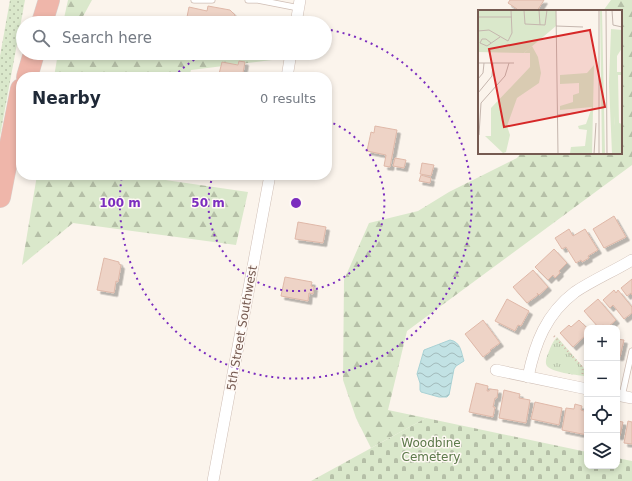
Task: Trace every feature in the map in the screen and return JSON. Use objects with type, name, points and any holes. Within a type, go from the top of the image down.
[{"type":"highway","points":[[36,16],[39,0]]},
{"type":"highway","points":[[44,16],[49,0]]},
{"type":"highway","points":[[24,72],[27,60]]},
{"type":"highway","points":[[28,72],[32,60]]},
{"type":"highway","points":[[0,197],[16,113]]},
{"type":"highway","points":[[14,122],[16,115]]},
{"type":"street","points":[[297,16],[300,4]]},
{"type":"street","points":[[289,72],[291,60]]},
{"type":"street","name":"5th Street Southwest","points":[[213,481],[269,180]]},
{"type":"street","points":[[528,377],[537,341],[545,326],[565,301],[577,292],[632,260]]},
{"type":"street","points":[[496,370],[584,388]]},
{"type":"lane","points":[[194,0],[212,0]]},
{"type":"lane","points":[[248,0],[300,4]]},
{"type":"lane","points":[[624,396],[632,351]]},
{"type":"path","points":[[554,336],[582,367],[582,377]]},
{"type":"green space","points":[[10,0],[25,0],[22,16],[16,16],[16,49],[0,136],[0,56]]},
{"type":"green space","points":[[68,0],[92,0],[83,16],[65,16]]},
{"type":"green space","points":[[611,0],[632,0],[632,165],[407,331],[388,410],[426,418],[371,448],[356,418],[343,380],[344,280],[369,223],[418,211],[449,192],[517,158],[520,154],[622,154],[622,10],[604,10]]},
{"type":"green space","points":[[57,60],[272,60],[191,70],[190,72],[55,72]]},
{"type":"green space","points":[[36,180],[165,180],[248,192],[236,245],[73,223],[22,265]]},
{"type":"green space","points":[[557,337],[583,367],[584,376],[558,372],[547,366],[547,357],[554,340]]},
{"type":"green space","name":"Woodbine Cemetery","points":[[426,418],[584,451],[584,469],[620,469],[620,459],[632,461],[632,481],[311,481]]},
{"type":"water","points":[[450,340],[454,341],[458,345],[464,361],[454,369],[449,395],[447,397],[439,397],[421,392],[417,374],[424,350]]},
{"type":"building","points":[[510,0],[544,0],[538,10],[516,10],[517,9],[508,3]]},
{"type":"building","points":[[208,6],[230,10],[235,15],[187,16],[189,7],[207,11]]},
{"type":"building","points":[[239,61],[245,62],[243,72],[220,72],[222,62],[238,65]]},
{"type":"building","points":[[375,126],[397,130],[390,167],[384,166],[386,155],[367,151],[371,132],[374,133]]},
{"type":"building","points":[[395,158],[406,160],[404,168],[393,166]]},
{"type":"building","points":[[422,163],[434,165],[431,176],[420,174]]},
{"type":"building","points":[[421,175],[431,178],[430,183],[419,181]]},
{"type":"building","points":[[614,216],[626,237],[604,248],[593,229]]},
{"type":"building","points":[[298,222],[326,227],[323,243],[295,239]]},
{"type":"building","points":[[569,229],[573,236],[585,229],[598,250],[588,256],[589,258],[582,262],[581,260],[576,263],[566,247],[562,249],[555,238]]},
{"type":"building","points":[[554,249],[567,263],[559,271],[560,273],[555,278],[553,275],[548,280],[535,267]]},
{"type":"building","points":[[104,258],[119,262],[121,265],[118,282],[116,281],[114,293],[97,290]]},
{"type":"building","points":[[533,270],[548,287],[539,295],[537,293],[538,295],[527,303],[513,287]]},
{"type":"building","points":[[285,277],[312,282],[311,286],[314,287],[313,294],[309,293],[308,301],[281,296]]},
{"type":"building","points":[[632,279],[632,295],[631,293],[627,296],[621,288]]},
{"type":"building","points":[[614,290],[616,293],[618,290],[632,307],[632,313],[624,319],[613,305],[610,308],[603,300]]},
{"type":"building","points":[[507,299],[529,311],[521,326],[518,325],[515,331],[495,321]]},
{"type":"building","points":[[598,299],[616,320],[610,325],[596,325],[584,311]]},
{"type":"building","points":[[483,320],[500,343],[483,357],[465,334]]},
{"type":"building","points":[[579,320],[584,325],[584,337],[573,347],[560,333],[569,325],[571,327]]},
{"type":"building","points":[[620,339],[624,340],[620,357]]},
{"type":"building","points":[[476,383],[488,386],[487,391],[490,389],[498,390],[497,398],[495,398],[493,407],[495,407],[493,417],[469,412]]},
{"type":"building","points":[[504,390],[520,394],[519,398],[530,400],[526,423],[499,418]]},
{"type":"building","points":[[535,402],[562,408],[559,425],[531,419]]},
{"type":"building","points":[[575,404],[582,406],[581,410],[584,411],[584,434],[562,430],[566,408],[574,409]]},
{"type":"building","points":[[628,421],[632,422],[632,444],[624,443]]},
{"type":"building","points":[[620,422],[623,422],[620,436]]}]
